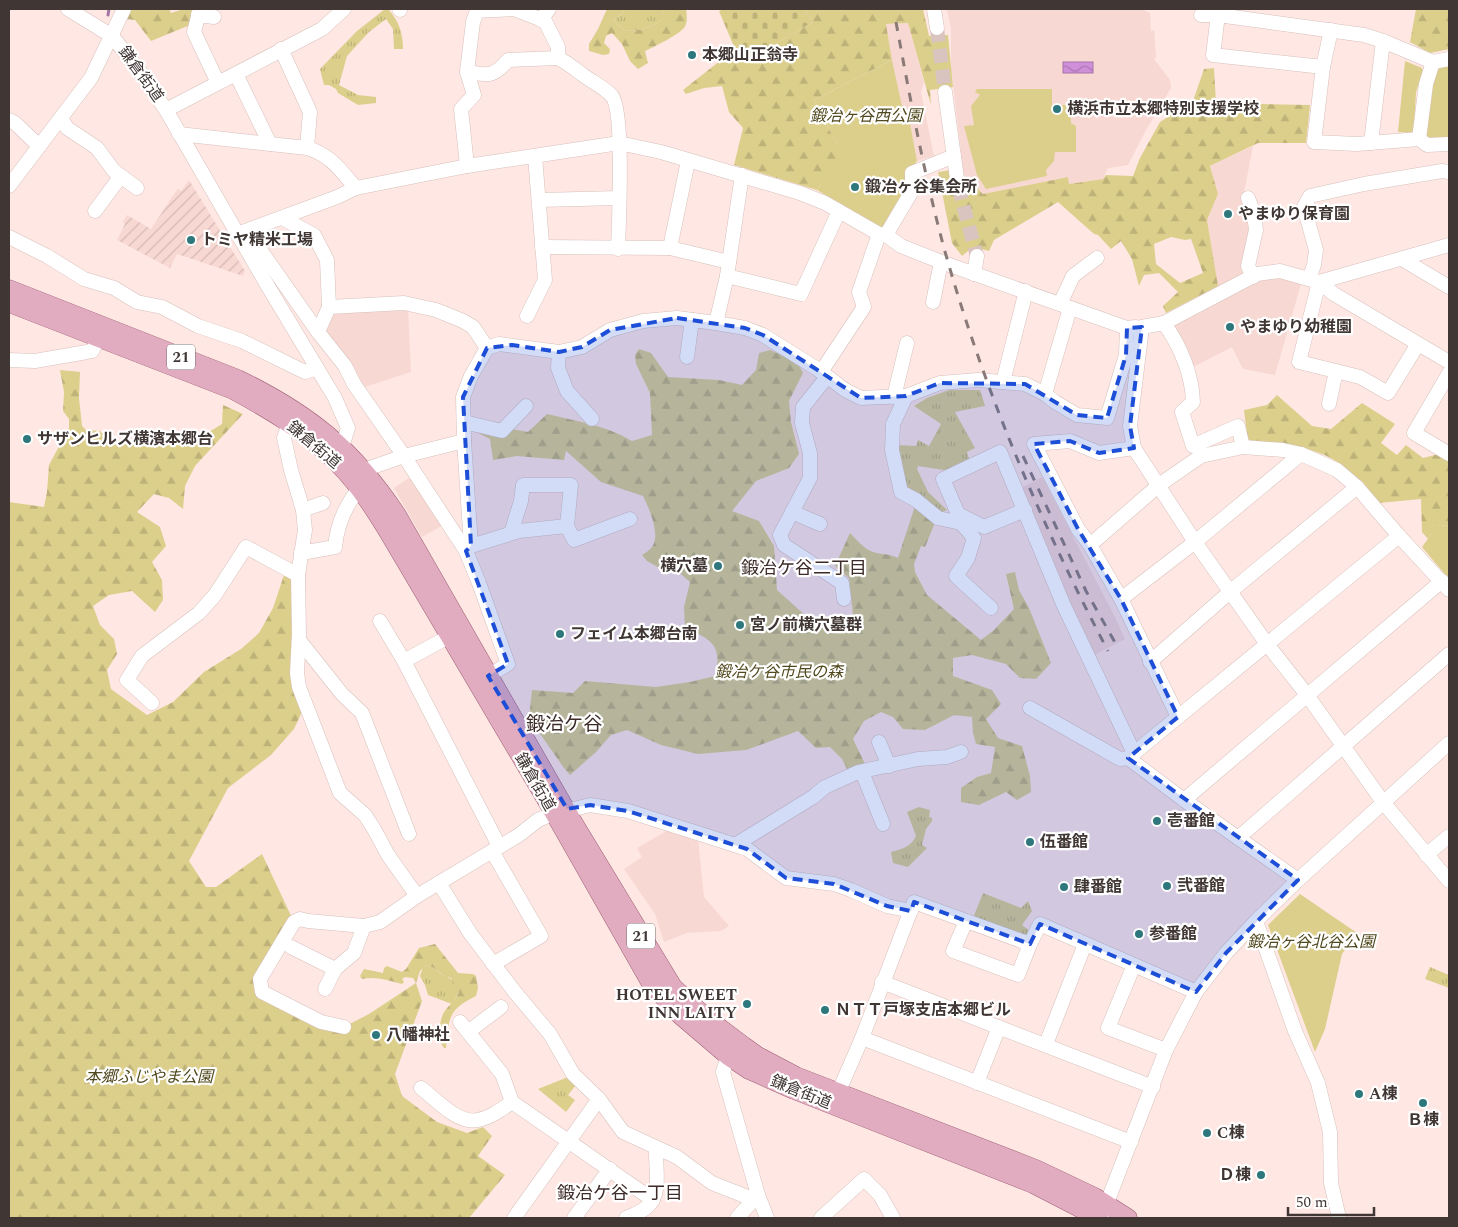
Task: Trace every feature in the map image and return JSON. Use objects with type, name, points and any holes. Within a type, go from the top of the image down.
[{"type":"main road","name":"鎌倉街道","points":[[9,289],[238,379],[291,415]]},
{"type":"main road","name":"鎌倉街道","points":[[9,303],[233,390],[260,404],[318,425],[387,530],[450,636],[673,987],[708,1019],[758,1056],[796,1076],[1036,1169],[1095,1197],[1102,1214]]},
{"type":"main road","name":"鎌倉街道","points":[[337,452],[364,470],[381,490],[397,515],[488,676],[650,982],[681,1016],[728,1056],[749,1070],[794,1090],[978,1161],[1102,1214],[1128,1218]]},
{"type":"street","name":"鎌倉街道","points":[[68,9],[106,32],[141,73],[242,233],[307,352],[335,398],[348,428],[337,452]]},
{"type":"street","points":[[9,186],[91,78],[106,32],[124,9]]},
{"type":"street","points":[[166,110],[322,29],[344,9]]},
{"type":"street","points":[[466,166],[461,109],[474,95],[467,72],[473,22],[477,12],[514,9],[545,14],[545,21],[558,47],[558,58]]},
{"type":"street","points":[[934,9],[937,28]]},
{"type":"street","points":[[214,17],[199,12],[194,32],[218,82]]},
{"type":"street","points":[[1201,15],[1218,15],[1364,35],[1383,40],[1433,62],[1449,59]]},
{"type":"street","points":[[1218,15],[1213,55],[1323,67]]},
{"type":"street","points":[[1331,30],[1323,67],[1314,142],[1356,144],[1419,139],[1427,145],[1449,144]]},
{"type":"street","points":[[1371,143],[1383,40]]},
{"type":"street","points":[[281,49],[310,112],[307,148]]},
{"type":"street","points":[[467,72],[490,75],[499,71],[508,60],[558,58],[573,66],[612,96],[617,108],[619,143],[618,249]]},
{"type":"street","points":[[1419,139],[1426,84],[1433,62]]},
{"type":"street","points":[[236,74],[270,144]]},
{"type":"street","points":[[945,92],[958,186]]},
{"type":"street","points":[[61,118],[67,128],[97,148],[114,171],[137,188]]},
{"type":"street","points":[[9,120],[15,123],[39,146]]},
{"type":"street","points":[[179,134],[307,148],[327,156],[356,188]]},
{"type":"street","points":[[468,548],[354,384],[345,366],[242,233],[356,188],[466,166],[619,143],[661,152],[800,193],[883,234],[901,246],[1127,328],[1164,323],[1257,274],[1280,271],[1314,281],[1449,362]]},
{"type":"street","points":[[527,316],[545,280],[534,156]]},
{"type":"street","points":[[844,599],[842,582],[784,545],[780,535],[810,478],[810,452],[802,422],[803,407],[864,307],[859,292],[883,234],[912,191],[912,173],[954,156]]},
{"type":"street","points":[[670,248],[688,161]]},
{"type":"street","points":[[1418,344],[1388,393],[1360,377],[1299,362],[1314,281],[1316,250],[1304,207],[1310,196],[1364,184],[1442,171],[1449,172]]},
{"type":"street","points":[[716,323],[728,269],[742,175]]},
{"type":"street","points":[[95,211],[121,176]]},
{"type":"street","points":[[539,200],[619,198]]},
{"type":"street","points":[[1248,198],[1254,214],[1256,230],[1248,266],[1253,277]]},
{"type":"street","points":[[542,247],[670,248],[801,294],[839,211]]},
{"type":"street","points":[[282,218],[314,236],[327,260],[329,307],[322,337],[307,352]]},
{"type":"street","points":[[9,237],[47,256],[73,274],[114,288],[138,302],[162,307],[198,326],[242,341],[304,372],[317,368]]},
{"type":"street","points":[[1314,281],[1449,245]]},
{"type":"street","points":[[974,274],[977,256]]},
{"type":"street","points":[[1045,394],[1073,276],[1097,258]]},
{"type":"street","points":[[1402,259],[1449,287]]},
{"type":"street","points":[[933,302],[941,262]]},
{"type":"street","points":[[1003,382],[1026,291]]},
{"type":"street","points":[[329,307],[404,303],[436,310],[473,327],[487,348]]},
{"type":"street","points":[[488,676],[508,664],[468,548],[463,397],[471,376],[487,348],[499,344],[512,344],[559,352],[582,347],[610,330],[643,321],[677,318],[745,328],[763,335],[852,394],[861,398],[900,397],[940,383],[978,380],[1003,382],[1025,384],[1045,394],[1077,415],[1107,418],[1126,355],[1127,328]]},
{"type":"street","points":[[687,357],[692,320]]},
{"type":"street","points":[[1164,323],[1176,341],[1192,386],[1193,402],[1182,412],[1193,446],[1238,426],[1243,447]]},
{"type":"street","points":[[1142,327],[1130,426],[1134,448],[1195,542],[1267,644],[1307,695],[1383,802],[1449,881]]},
{"type":"street","points":[[9,360],[36,361],[92,351],[98,338]]},
{"type":"street","points":[[907,343],[900,397],[894,424],[892,450],[901,492],[916,500],[938,518],[961,523],[974,538],[968,558],[956,576],[990,608]]},
{"type":"street","points":[[559,352],[558,368],[567,391],[592,419]]},
{"type":"street","points":[[1333,399],[1336,371]]},
{"type":"street","points":[[1449,373],[1414,433],[1449,454]]},
{"type":"street","points":[[464,422],[502,431],[526,406]]},
{"type":"street","points":[[291,415],[284,438],[303,510],[305,530],[298,575],[299,640],[297,673],[299,687],[340,793],[365,815],[388,855],[417,896]]},
{"type":"street","points":[[364,470],[404,456],[464,440]]},
{"type":"street","points":[[1134,448],[1098,453],[1070,441],[1034,444],[1078,529],[1090,545],[1121,599],[1178,717]]},
{"type":"street","points":[[1090,545],[1159,485],[1201,456],[1243,447],[1283,450],[1302,454],[1337,470],[1357,487],[1399,536],[1446,586],[1307,695],[1184,800]]},
{"type":"street","points":[[1024,510],[984,527],[958,514],[943,479],[1000,452],[1064,606],[1131,756],[1184,800],[1298,880]]},
{"type":"street","points":[[1121,599],[1195,542],[1302,454]]},
{"type":"street","points":[[512,533],[521,501],[523,485],[571,485],[567,526],[574,540],[630,519]]},
{"type":"street","points":[[1150,662],[1231,591],[1357,487]]},
{"type":"street","points":[[301,553],[335,547],[336,533],[348,503],[359,489]]},
{"type":"street","points":[[303,510],[323,503]]},
{"type":"street","points":[[792,512],[820,524]]},
{"type":"street","points":[[468,548],[512,533],[567,526]]},
{"type":"street","points":[[1030,708],[1120,759],[1131,756],[1399,536]]},
{"type":"street","points":[[152,703],[127,680],[142,656],[200,613],[215,595],[246,547],[298,575]]},
{"type":"street","points":[[380,621],[404,661],[495,849],[542,936],[493,964]]},
{"type":"street","points":[[404,661],[450,636]]},
{"type":"street","points":[[299,640],[342,694],[362,713],[409,834]]},
{"type":"street","points":[[1238,838],[1449,654]]},
{"type":"street","points":[[879,742],[889,766]]},
{"type":"street","points":[[1102,1214],[1166,1050],[1196,992],[1226,952],[1256,921],[1298,880],[1449,743]]},
{"type":"street","points":[[735,845],[813,796],[825,786],[858,772],[918,759],[948,757],[961,752]]},
{"type":"street","points":[[862,772],[883,824]]},
{"type":"street","points":[[344,1027],[321,1022],[262,992],[260,979],[294,922],[300,919],[364,926],[380,922],[417,896],[519,835],[538,820],[560,811],[590,805],[611,807],[747,849],[786,878],[834,884],[887,906],[911,911]]},
{"type":"street","points":[[1426,855],[1449,836]]},
{"type":"street","points":[[439,883],[470,933],[514,991],[550,1034],[573,1074],[599,1098],[623,1132],[677,1157],[712,1184],[750,1198],[758,1195]]},
{"type":"street","points":[[838,1093],[862,1038],[914,902],[1030,944]]},
{"type":"street","points":[[966,921],[953,951],[1018,975],[1040,924],[1196,992]]},
{"type":"street","points":[[1256,921],[1295,1031],[1318,1083],[1330,1132],[1331,1183],[1339,1218]]},
{"type":"street","points":[[324,989],[335,969],[354,953],[364,926]]},
{"type":"street","points":[[1046,1044],[1085,944]]},
{"type":"street","points":[[291,947],[335,969]]},
{"type":"street","points":[[1134,965],[1108,1028],[1166,1050]]},
{"type":"street","points":[[882,982],[1153,1087]]},
{"type":"street","points":[[501,1008],[464,1027],[502,1074],[512,1102],[653,1200]]},
{"type":"street","points":[[978,1083],[999,1027]]},
{"type":"street","points":[[862,1038],[1131,1142]]},
{"type":"street","points":[[734,1039],[723,1072],[758,1195],[767,1218]]},
{"type":"street","points":[[421,1088],[461,1118],[476,1120],[492,1114],[512,1102]]},
{"type":"street","points":[[514,1218],[599,1098]]},
{"type":"street","points":[[626,1218],[647,1207],[653,1200],[656,1183],[656,1148]]},
{"type":"street","points":[[574,1218],[610,1169]]},
{"type":"street","points":[[821,1218],[864,1179],[880,1195],[893,1218]]},
{"type":"street","points":[[737,1218],[758,1195]]},
{"type":"highlighted area","points":[[677,318],[745,328],[763,335],[861,398],[906,396],[940,383],[1025,384],[1077,415],[1107,418],[1126,355],[1127,328],[1142,327],[1130,426],[1134,448],[1099,453],[1070,441],[1034,444],[1078,529],[1121,599],[1178,717],[1128,758],[1298,880],[1226,953],[1196,992],[1040,924],[1030,944],[914,902],[911,911],[887,906],[834,884],[786,878],[747,849],[628,811],[590,805],[567,809],[488,676],[508,664],[466,551],[471,546],[463,397],[487,348],[512,345],[559,352],[582,347],[610,330]]},
{"type":"shaded area","name":"横浜市立本郷特別支援学校","points":[[947,9],[1141,9],[1150,13],[1151,31],[1154,30],[1156,57],[1154,59],[1170,80],[1171,88],[1128,165],[1108,168],[1103,179],[1069,184],[1068,177],[983,194],[964,176],[951,69],[951,29]]},
{"type":"shaded area","points":[[908,23],[924,82],[921,92],[934,156],[917,161],[908,112],[902,106],[886,24]]},
{"type":"shaded area","name":"やまゆり保育園","points":[[1253,146],[1244,193],[1242,195],[1249,225],[1245,275],[1218,289],[1207,220],[1218,194],[1210,166]]},
{"type":"shaded area","points":[[189,180],[245,271],[243,276],[177,254],[170,268],[117,240],[127,215],[151,229],[178,188],[181,191]]},
{"type":"shaded area","name":"やまゆり幼稚園","points":[[1271,277],[1291,280],[1301,284],[1275,375],[1243,369],[1232,347],[1193,367],[1172,326],[1260,280]]},
{"type":"shaded area","points":[[408,308],[411,372],[362,388],[323,334],[333,311]]},
{"type":"shaded area","points":[[412,476],[445,524],[422,537],[394,488]]},
{"type":"shaded area","points":[[1042,477],[1125,639],[1095,655],[1066,594],[1021,488]]},
{"type":"shaded area","points":[[668,830],[698,839],[704,897],[729,926],[721,931],[687,933],[664,942],[655,914],[624,869],[642,857],[637,848]]},
{"type":"green space","points":[[130,9],[169,9],[171,13],[192,9],[190,25],[151,41],[135,20],[126,19]]},
{"type":"green space","points":[[385,9],[388,9],[398,23],[403,49],[394,49],[393,29],[386,19],[369,32],[347,56],[339,85],[358,95],[376,97],[376,103],[358,105],[338,93],[336,89],[329,85],[324,85],[320,69],[357,31]]},
{"type":"green space","points":[[607,9],[627,9],[613,20],[625,31],[644,28],[658,23],[662,20],[665,9],[686,9],[687,21],[684,28],[677,34],[645,51],[648,63],[638,69],[630,61],[622,44],[612,33],[606,36],[604,43],[610,49],[609,54],[603,55],[589,51],[589,44]]},
{"type":"green space","points":[[627,9],[665,9],[662,20],[658,23],[644,28],[625,31],[613,20]]},
{"type":"green space","points":[[724,9],[804,9],[813,22],[745,61],[735,49],[719,11]]},
{"type":"green space","points":[[804,9],[923,9],[929,36],[948,35],[953,87],[930,90],[931,105],[908,23],[886,24],[892,60],[814,100],[836,142],[845,150],[817,190],[734,165],[743,128],[729,112],[722,86],[704,88],[686,94],[683,90],[735,49],[745,61],[813,22]]},
{"type":"green space","points":[[1416,9],[1449,9],[1449,49],[1430,53],[1410,42]]},
{"type":"green space","name":"鍛冶ヶ谷西公園","points":[[892,60],[902,106],[908,112],[917,161],[907,174],[905,193],[884,230],[817,190],[844,150],[836,142],[814,100]]},
{"type":"green space","points":[[1405,61],[1422,68],[1423,71],[1416,92],[1414,130],[1411,133],[1398,132]]},
{"type":"green space","points":[[1449,66],[1449,140],[1430,140],[1424,135],[1431,84],[1439,67]]},
{"type":"green space","points":[[1214,68],[1216,103],[1310,105],[1306,143],[1258,143],[1210,166],[1218,194],[1207,220],[1218,286],[1166,313],[1163,306],[1178,292],[1159,273],[1144,275],[1139,286],[1132,259],[1121,241],[1111,249],[1098,235],[1094,234],[1058,202],[994,240],[989,251],[973,247],[962,256],[952,243],[938,172],[951,170],[956,190],[972,183],[983,194],[1068,177],[1069,184],[1103,179],[1106,175],[1133,176],[1140,158],[1160,122],[1193,101],[1204,69]],"holes":[[[1171,237],[1185,240],[1191,239],[1203,273],[1180,283],[1156,264],[1154,244]]]},
{"type":"green space","points":[[977,89],[1052,89],[1052,105],[1071,105],[1071,123],[1076,126],[1076,152],[1055,152],[1054,161],[1046,170],[1047,176],[986,189],[977,175],[964,126],[974,125],[971,106],[980,95],[975,92]]},
{"type":"green space","name":"鍛冶ケ谷市民の森","points":[[639,349],[651,353],[668,377],[719,380],[742,385],[756,370],[759,353],[770,350],[797,362],[803,373],[789,401],[791,422],[799,454],[789,468],[756,481],[732,511],[759,521],[774,546],[777,590],[806,616],[836,627],[853,615],[849,578],[835,566],[850,533],[870,551],[898,558],[915,506],[936,520],[925,547],[921,546],[914,564],[915,572],[927,595],[981,640],[994,630],[1014,609],[1006,574],[1015,572],[1019,590],[1029,608],[1051,663],[1036,679],[1020,678],[1006,664],[972,655],[953,658],[953,676],[992,690],[1001,704],[986,719],[998,738],[1022,746],[1030,776],[1031,792],[1017,800],[1006,792],[979,805],[961,802],[961,788],[977,777],[991,773],[995,747],[976,744],[972,717],[954,715],[925,730],[903,729],[893,717],[881,712],[864,721],[853,739],[866,766],[848,771],[842,759],[830,747],[816,748],[798,731],[746,750],[698,754],[661,745],[627,730],[611,735],[596,752],[570,775],[529,718],[532,690],[573,693],[585,681],[656,687],[690,682],[715,676],[717,665],[716,650],[708,640],[685,628],[684,607],[690,582],[675,569],[658,567],[647,561],[642,555],[652,547],[655,536],[653,522],[643,496],[601,482],[566,451],[564,460],[517,456],[493,460],[490,439],[472,430],[473,422],[528,432],[547,414],[601,427],[632,441],[652,435],[650,393],[636,364],[635,355]]},
{"type":"green space","name":"本郷ふじやま公園","points":[[60,370],[80,372],[79,398],[82,426],[86,430],[100,431],[105,436],[122,441],[168,443],[172,440],[177,441],[181,445],[201,437],[222,424],[223,405],[243,414],[195,466],[185,486],[183,509],[169,498],[154,494],[137,512],[160,527],[166,546],[152,562],[162,580],[163,600],[155,612],[132,591],[109,595],[93,606],[100,625],[114,639],[117,654],[107,670],[111,689],[147,715],[173,702],[204,672],[241,649],[259,633],[273,608],[286,569],[298,575],[306,703],[294,729],[271,755],[228,788],[189,861],[206,887],[216,887],[262,854],[294,922],[262,992],[344,1027],[369,1014],[416,983],[422,1001],[395,1074],[402,1096],[437,1122],[467,1133],[483,1127],[492,1136],[478,1156],[505,1175],[469,1218],[9,1218],[9,502],[44,507],[49,465],[69,428],[69,419],[63,411],[64,392]]},
{"type":"green space","points":[[949,390],[980,390],[985,406],[955,412],[975,448],[967,452],[969,459],[950,471],[918,466],[917,469],[928,492],[947,510],[940,513],[905,489],[897,445],[916,446],[918,440],[929,446],[941,424],[914,406],[927,398]]},
{"type":"green space","points":[[1277,395],[1312,426],[1331,429],[1362,403],[1395,424],[1381,443],[1397,455],[1406,445],[1423,458],[1439,454],[1449,461],[1449,526],[1438,525],[1428,539],[1422,532],[1421,499],[1379,503],[1350,473],[1330,458],[1308,449],[1248,442],[1244,410],[1267,405]]},
{"type":"green space","points":[[1438,525],[1449,526],[1449,579],[1422,547]]},
{"type":"green space","points":[[919,807],[930,810],[929,817],[932,818],[926,829],[922,845],[927,848],[908,867],[893,863],[891,852],[909,845],[916,836],[907,812]]},
{"type":"green space","points":[[983,893],[1021,908],[1028,901],[1032,911],[1022,925],[1031,932],[1022,936],[973,918]]},
{"type":"green space","name":"鍛冶ヶ谷北谷公園","points":[[1300,894],[1357,933],[1342,954],[1325,1029],[1315,1052],[1268,925]]},
{"type":"green space","points":[[435,944],[458,973],[476,976],[478,988],[476,996],[460,1006],[451,1016],[446,1048],[444,1048],[440,1040],[441,1020],[444,1012],[459,992],[451,978],[426,965],[420,971],[416,983],[413,978],[405,977],[402,979],[404,982],[402,984],[377,978],[362,979],[360,976],[364,969],[383,973],[384,968],[387,966],[402,972],[406,969],[419,948]]},
{"type":"green space","points":[[427,965],[456,984],[459,992],[452,1004],[428,995],[420,976],[423,967]]},
{"type":"green space","points":[[1430,967],[1449,975],[1449,988],[1425,979]]},
{"type":"green space","points":[[568,1077],[576,1085],[568,1095],[575,1100],[566,1112],[538,1089]]},
{"type":"water","points":[[1063,62],[1093,62],[1093,73],[1063,73]]},
{"type":"waterway","points":[[108,15],[109,9]]},
{"type":"tunnel","points":[[937,28],[945,92]]},
{"type":"tunnel","points":[[958,186],[977,256]]},
{"type":"railway","points":[[896,22],[930,192],[959,300],[1015,454],[1059,553],[1108,651]]},
{"type":"railway","points":[[1023,456],[1086,591],[1117,646]]},
{"type":"place","name":"本郷山正翁寺","points":[[692,55]]},
{"type":"place","name":"横浜市立本郷特別支援学校","points":[[1057,109]]},
{"type":"place","name":"鍛冶ヶ谷集会所","points":[[855,187]]},
{"type":"place","name":"やまゆり保育園","points":[[1228,214]]},
{"type":"place","name":"トミヤ精米工場","points":[[191,240]]},
{"type":"place","name":"やまゆり幼稚園","points":[[1230,327]]},
{"type":"place","name":"サザンヒルズ横濱本郷台","points":[[27,439]]},
{"type":"place","name":"横穴墓","points":[[718,566]]},
{"type":"place","name":"宮ノ前横穴墓群","points":[[740,625]]},
{"type":"place","name":"フェイム本郷台南","points":[[560,634]]},
{"type":"place","name":"壱番館","points":[[1157,821]]},
{"type":"place","name":"伍番館","points":[[1030,842]]},
{"type":"place","name":"弐番館","points":[[1167,886]]},
{"type":"place","name":"肆番館","points":[[1064,887]]},
{"type":"place","name":"参番館","points":[[1139,934]]},
{"type":"place","name":"HOTEL SWEET INN LAITY","points":[[747,1004]]},
{"type":"place","name":"ＮＴＴ戸塚支店本郷ビル","points":[[825,1010]]},
{"type":"place","name":"八幡神社","points":[[376,1035]]},
{"type":"place","name":"A棟","points":[[1359,1094]]},
{"type":"place","name":"Ｂ棟","points":[[1423,1103]]},
{"type":"place","name":"C棟","points":[[1207,1133]]},
{"type":"place","name":"Ｄ棟","points":[[1261,1175]]},
{"type":"district","name":"鍛冶ケ谷二丁目","points":[[804,568]]},
{"type":"district","name":"鍛冶ケ谷","points":[[564,724]]},
{"type":"district","name":"鍛冶ケ谷一丁目","points":[[620,1193]]}]
